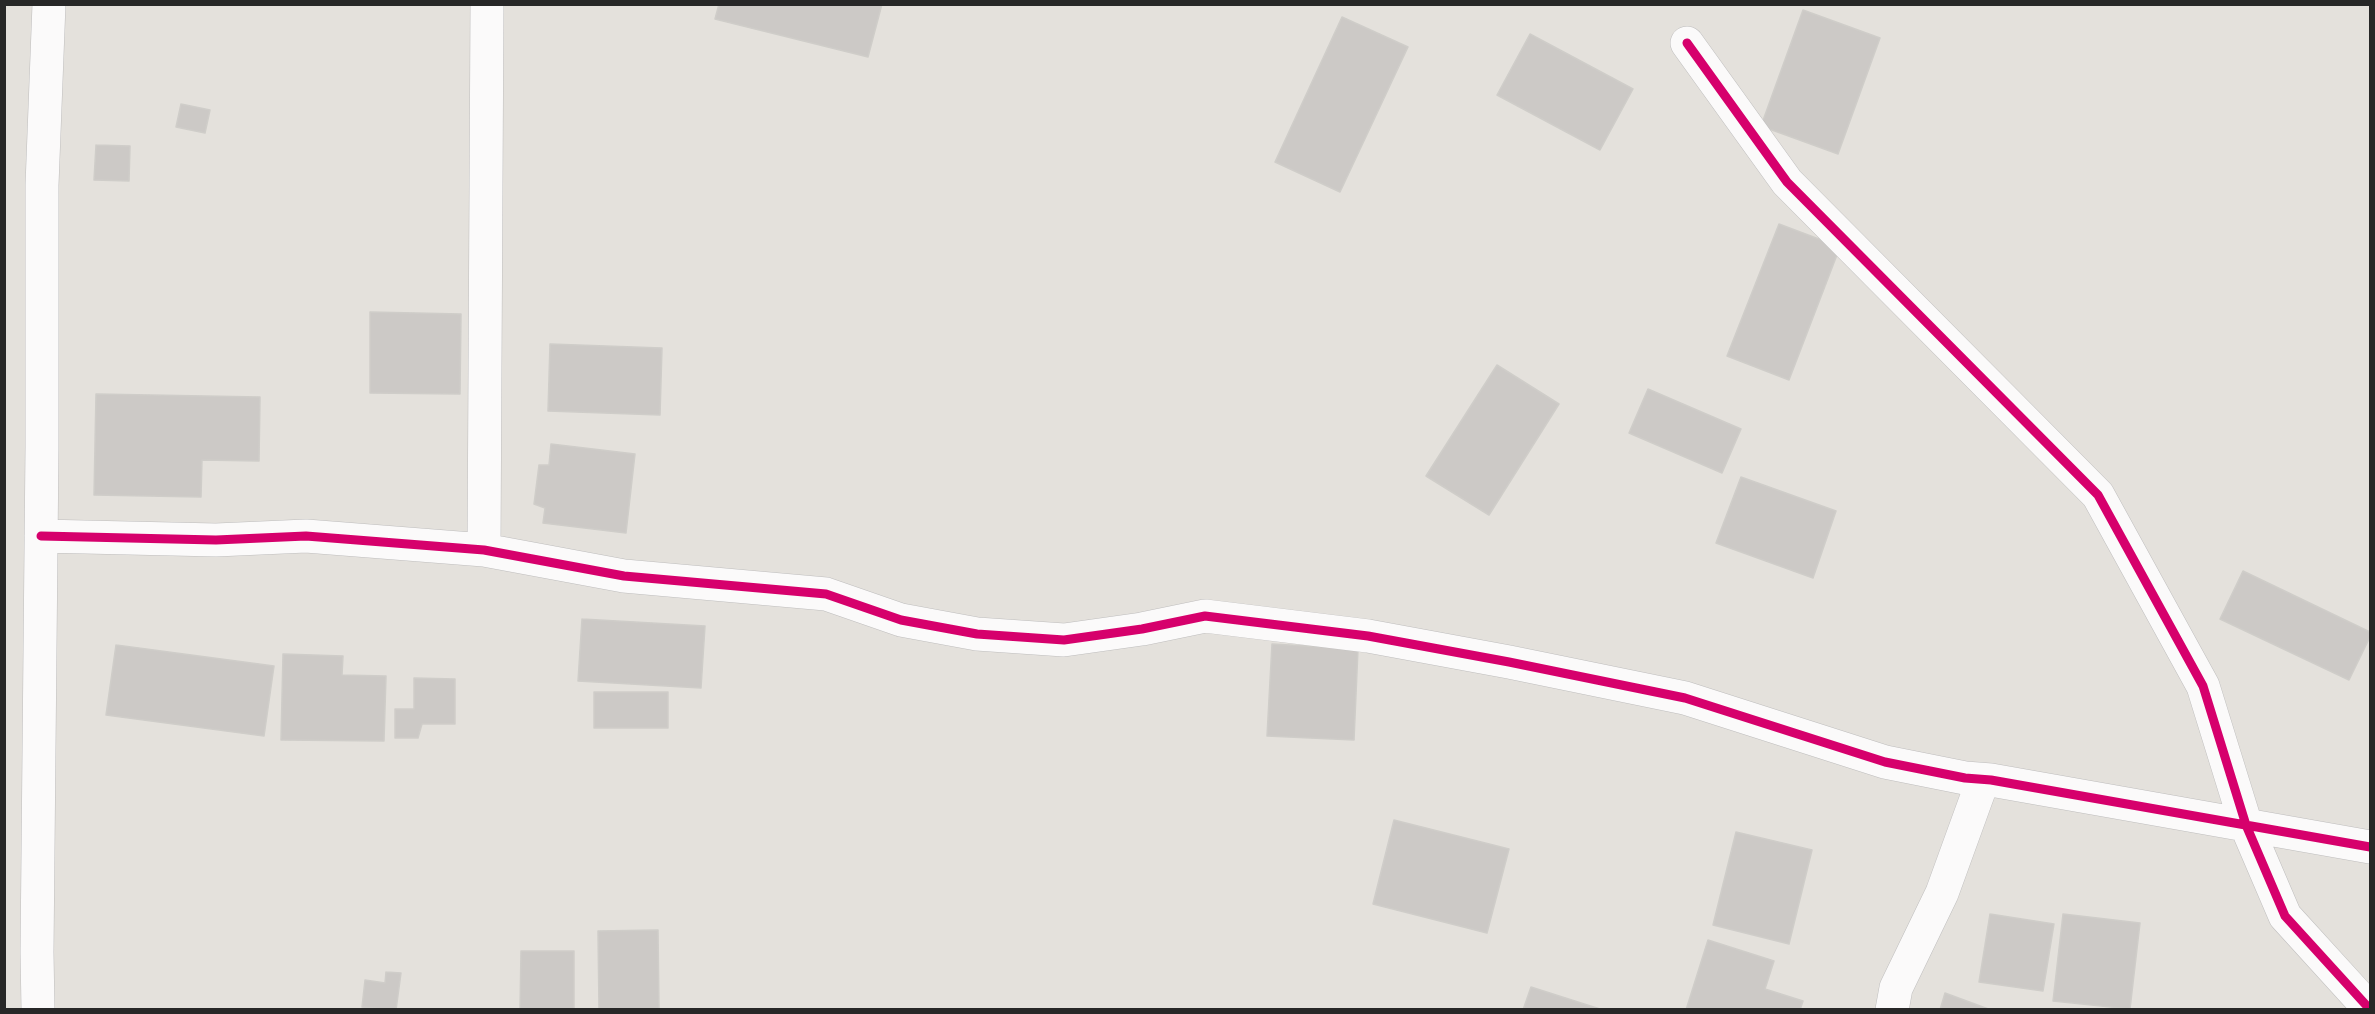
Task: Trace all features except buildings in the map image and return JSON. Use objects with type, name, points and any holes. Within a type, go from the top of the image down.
[{"type":"street","points":[[38,1010],[42,185],[49,4]]},
{"type":"street","points":[[484,550],[487,4]]},
{"type":"street","points":[[1687,43],[1787,182],[2098,495],[2204,686],[2246,825],[2285,916],[2367,1001]]},
{"type":"street","points":[[41,536],[216,540],[306,536],[484,550],[624,576],[826,594],[901,620],[977,634],[1064,640],[1142,629],[1205,616],[1368,636],[1685,698],[1885,762],[1965,778],[2370,847]]},
{"type":"street","points":[[1892,1010],[1896,988],[1942,893],[1983,780]]},
{"type":"cycle path","points":[[1687,43],[1787,182],[2098,495],[2203,686],[2246,825],[2285,916],[2366,1005]]},
{"type":"cycle path","points":[[41,536],[216,540],[306,536],[484,550],[624,576],[826,594],[901,620],[977,634],[1064,640],[1142,629],[1205,616],[1368,636],[1685,698],[1885,762],[1965,778],[1991,780],[2370,847]]}]
